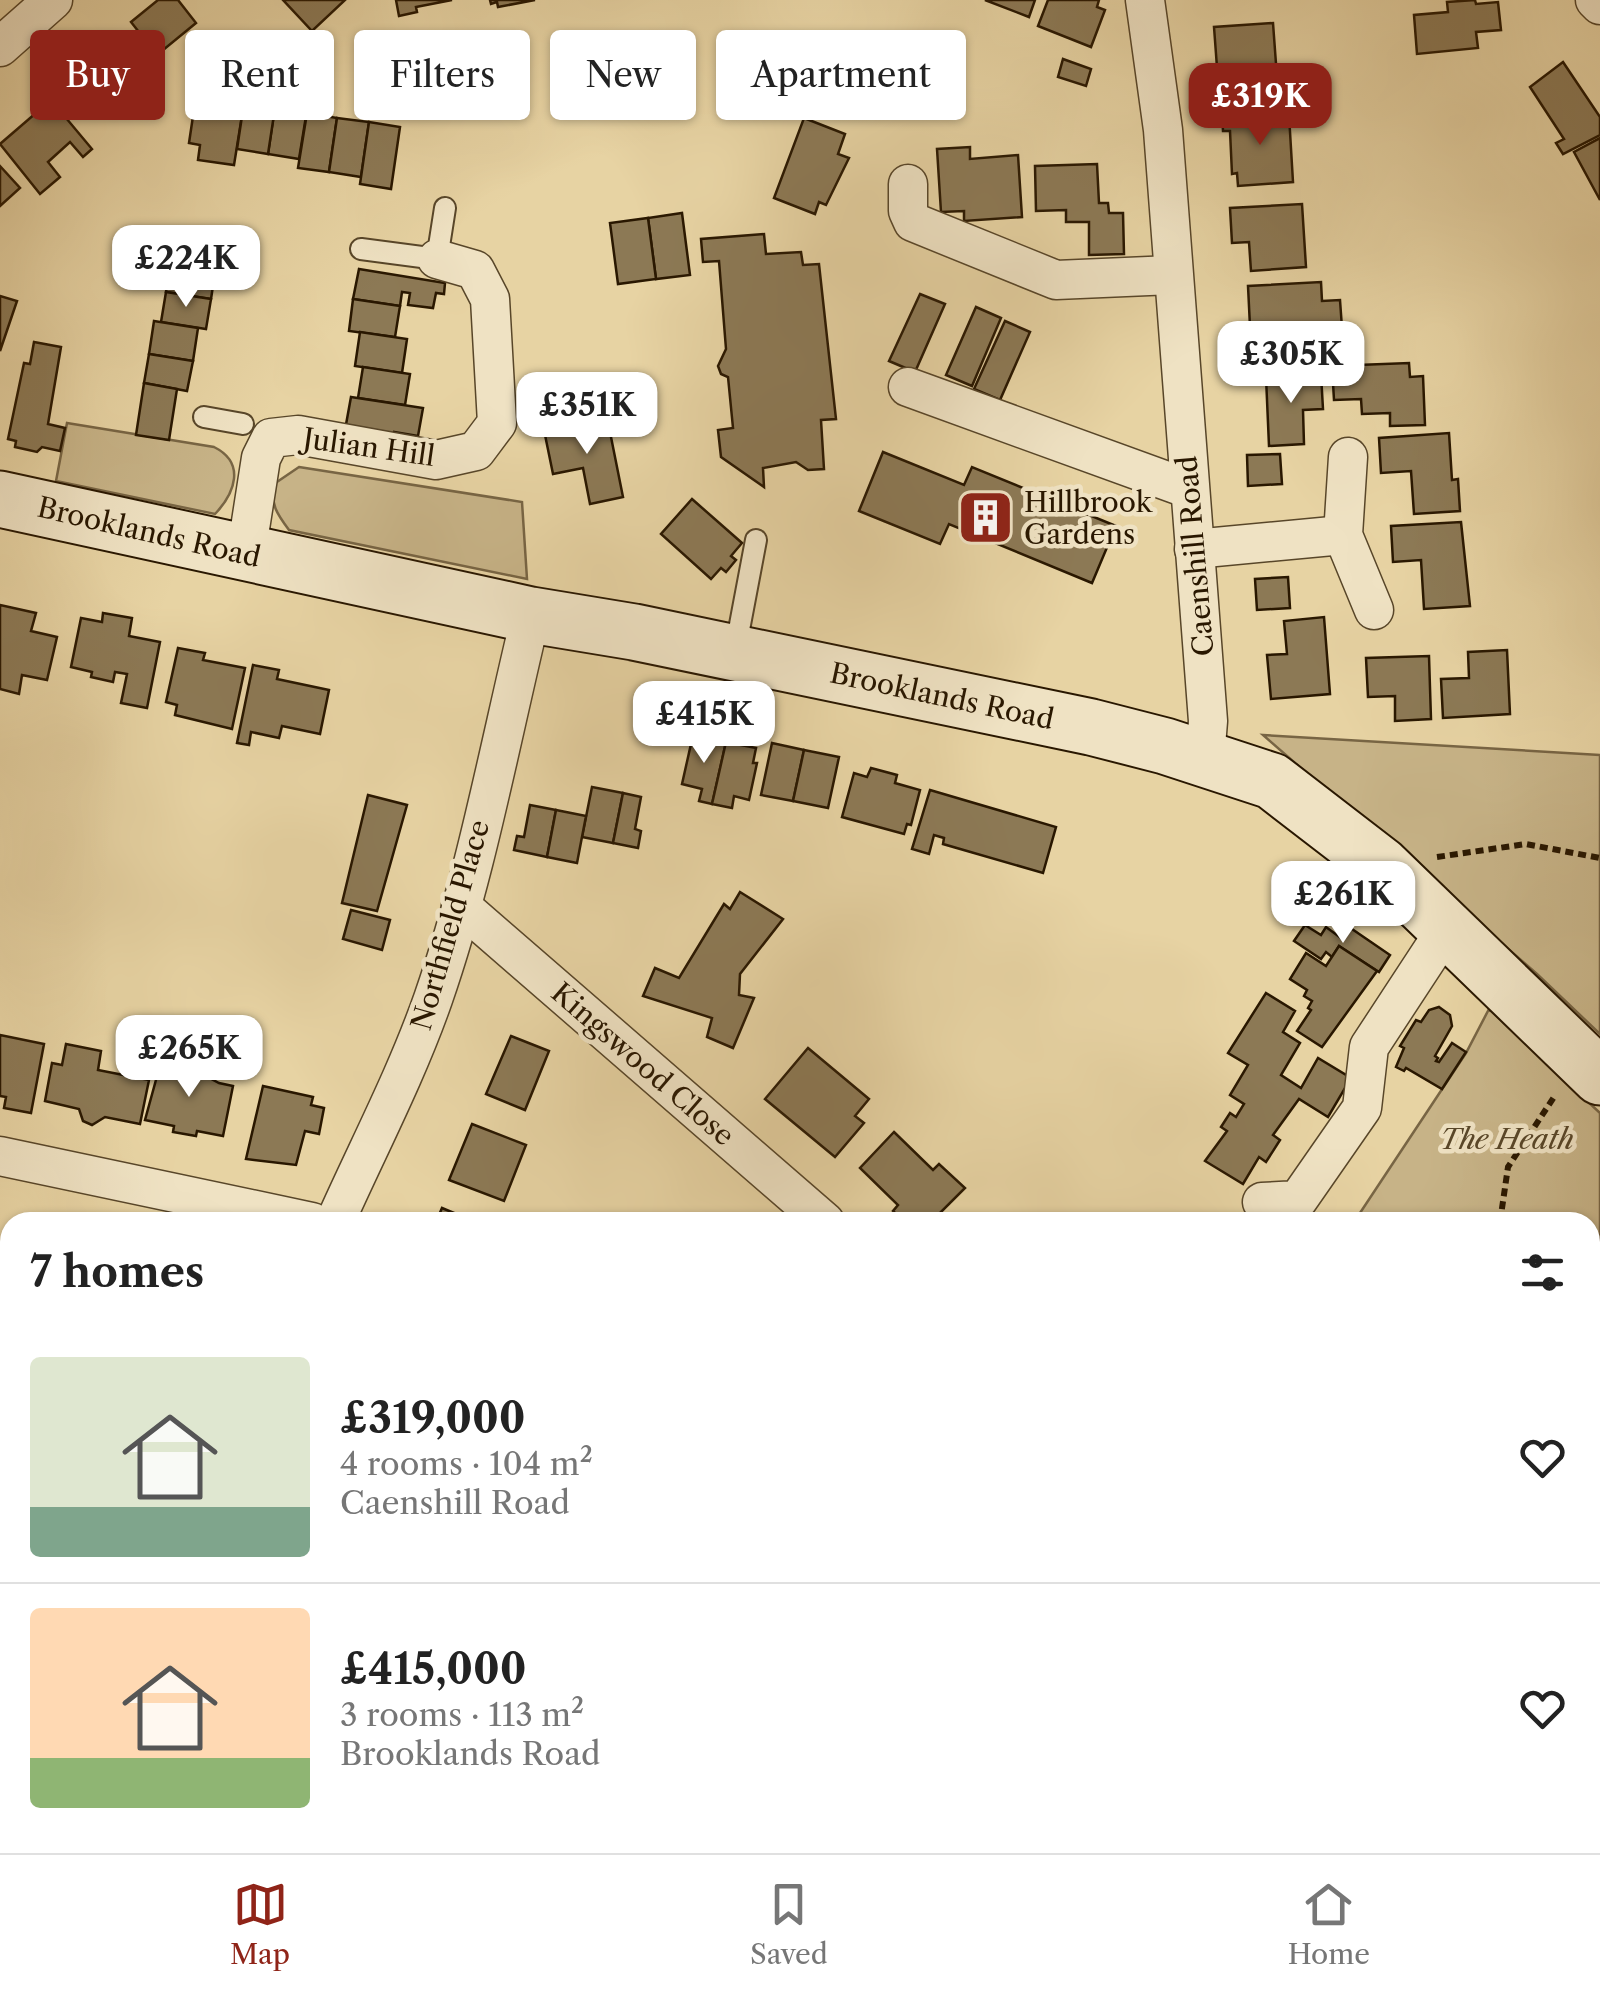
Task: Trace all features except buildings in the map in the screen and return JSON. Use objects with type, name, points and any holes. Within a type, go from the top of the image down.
[{"type":"main road","name":"Brooklands Road","points":[[0,499],[531,615],[735,652],[1091,727],[1272,781],[1381,865],[1590,1067]]},
{"type":"street","points":[[0,47],[54,0]]},
{"type":"street","name":"Caenshill Road","points":[[1150,5],[1208,721],[1205,758]]},
{"type":"street","points":[[908,184],[908,210],[914,222],[1056,280],[1172,275]]},
{"type":"street","name":"Julian Hill","points":[[246,554],[261,458],[257,432],[298,434],[436,460],[476,451],[497,423],[490,299],[474,270],[437,260]]},
{"type":"street","points":[[908,387],[1189,490]]},
{"type":"street","points":[[1348,457],[1343,535],[1374,610]]},
{"type":"street","points":[[1194,549],[1343,535]]},
{"type":"street","name":"Northfield Place","points":[[340,1212],[396,1097],[434,996],[531,615]]},
{"type":"street","name":"Kingswood Close","points":[[460,906],[814,1212]]},
{"type":"street","points":[[1262,1202],[1298,1200],[1362,1108],[1369,1047],[1448,928]]},
{"type":"street","points":[[0,1156],[265,1212]]},
{"type":"lane","points":[[437,260],[445,208]]},
{"type":"lane","name":"Julian Hill","points":[[361,250],[437,260]]},
{"type":"lane","name":"Julian Hill","points":[[204,417],[257,432]]},
{"type":"lane","points":[[735,652],[756,540]]},
{"type":"path","points":[[1381,865],[1526,844],[1600,858]]},
{"type":"path","points":[[1501,1212],[1508,1166],[1590,1067]]},
{"type":"green space","points":[[67,423],[214,447],[234,470],[232,488],[215,514],[56,481]]},
{"type":"green space","points":[[299,467],[522,502],[527,579],[289,530],[276,508],[274,484]]},
{"type":"green space","points":[[1263,735],[1600,755],[1600,1034],[1537,974]]},
{"type":"green space","name":"The Heath","points":[[1489,1009],[1600,1113],[1600,1212],[1361,1212],[1466,1053]]},
{"type":"place","name":"Hillbrook Gardens","points":[[985,518]]}]
